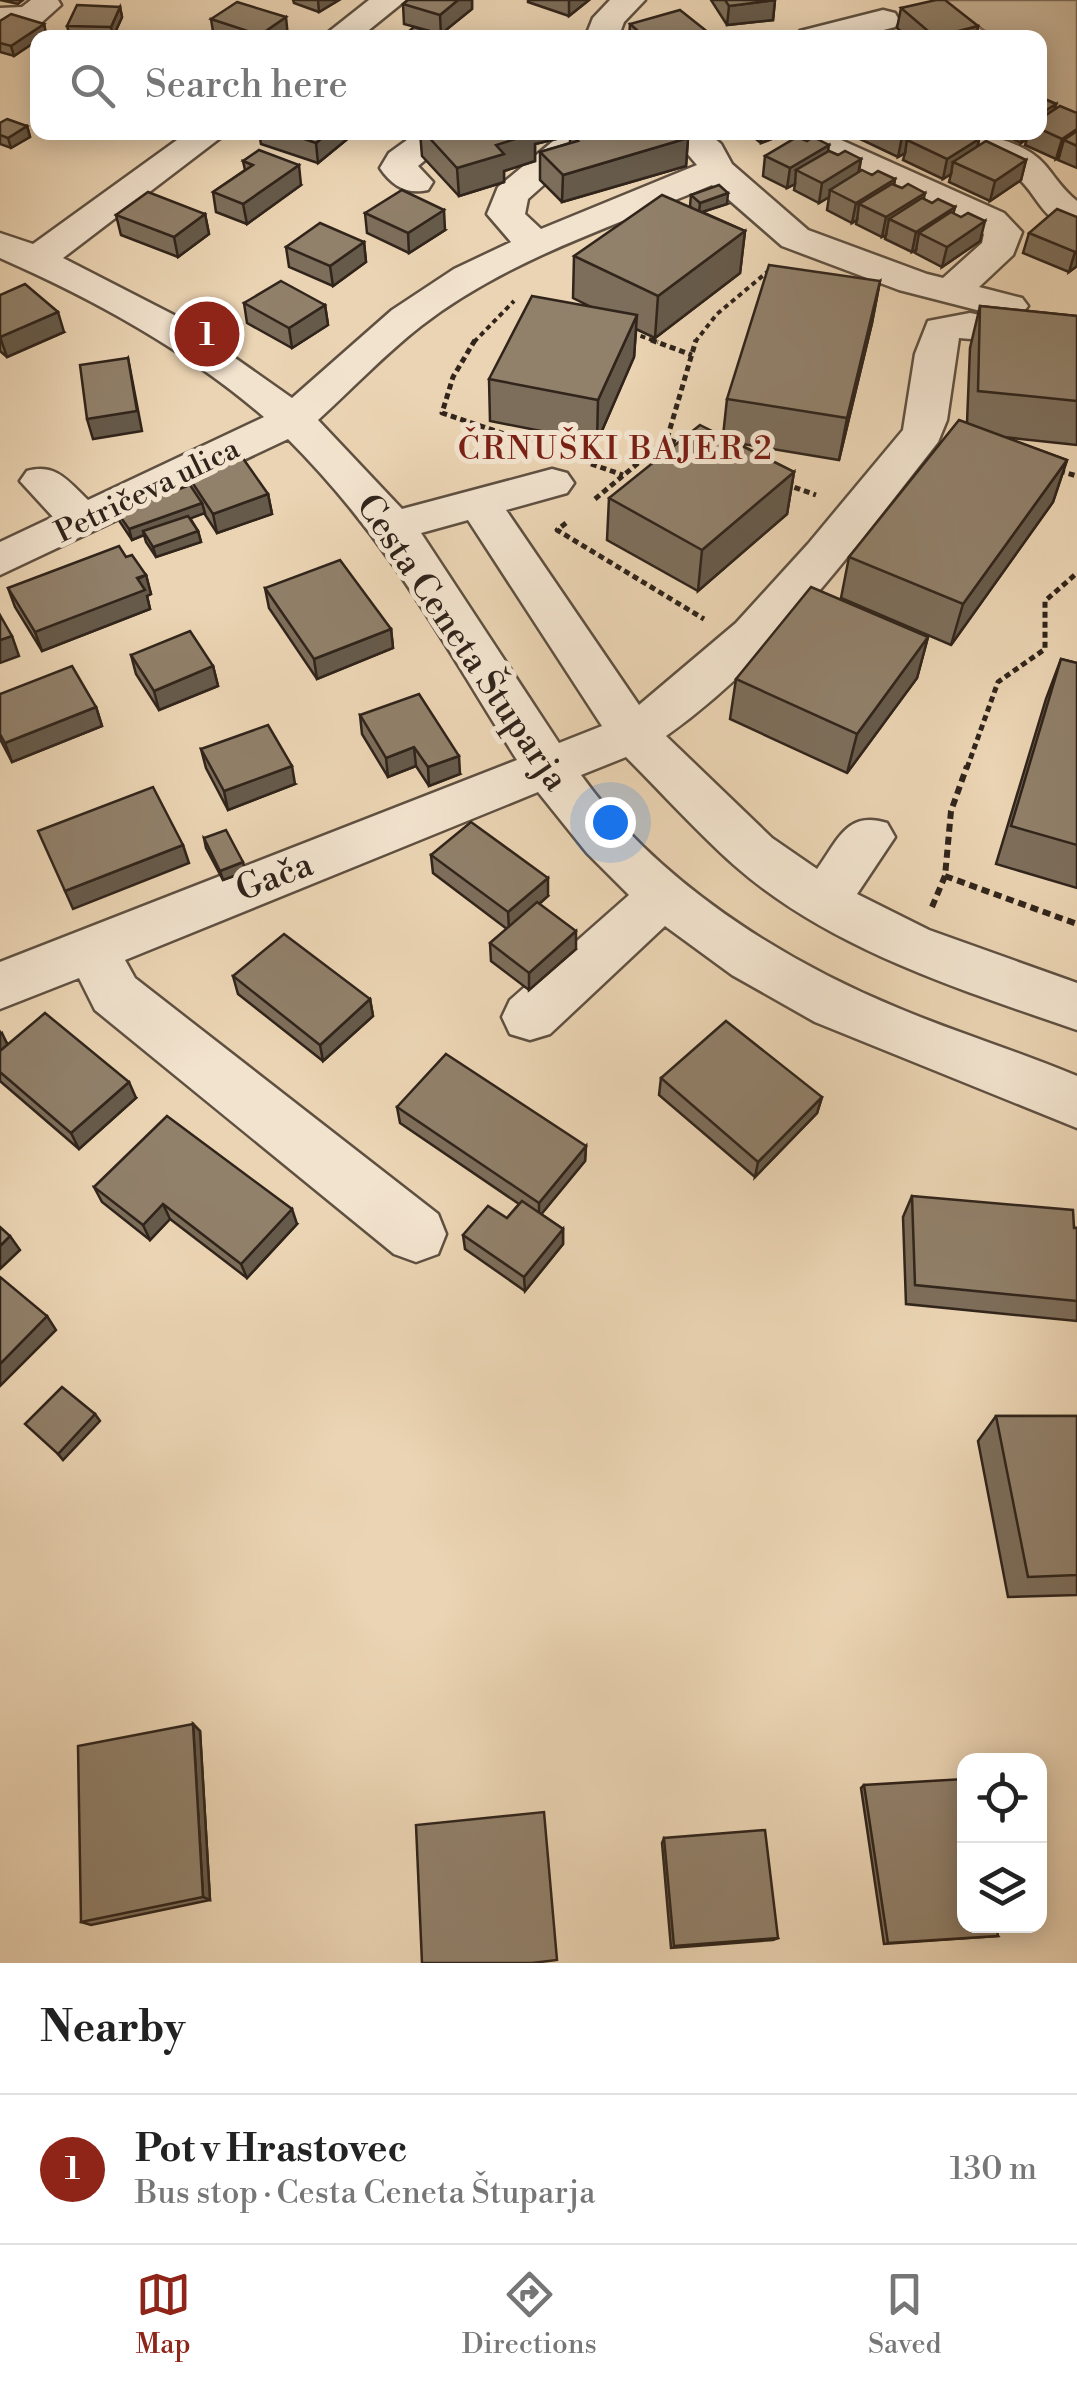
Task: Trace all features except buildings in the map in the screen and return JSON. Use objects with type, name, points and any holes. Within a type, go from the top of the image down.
[{"type":"street","points":[[348,30],[390,0]]},
{"type":"street","points":[[604,30],[610,18],[629,0]]},
{"type":"street","points":[[0,18],[30,16],[45,5]]},
{"type":"street","points":[[808,30],[883,20]]},
{"type":"street","points":[[19,252],[201,140]]},
{"type":"street","points":[[415,182],[398,168],[431,140]]},
{"type":"street","points":[[538,243],[517,230],[506,214],[511,194],[576,140]]},
{"type":"street","points":[[695,140],[708,152],[717,170],[795,238],[912,282],[940,300]]},
{"type":"street","points":[[972,140],[1029,168],[1051,199],[1077,219]]},
{"type":"street","points":[[817,143],[992,221],[1002,232],[1000,246],[940,300]]},
{"type":"street","name":"Petričeva ulica","points":[[0,560],[293,420],[406,318],[468,277],[538,243],[717,170]]},
{"type":"street","name":"Cesta Ceneta Štuparja","points":[[19,252],[110,294],[192,342],[293,420],[343,468],[392,526],[548,769],[603,839],[663,896],[774,973],[828,1001],[1077,1103]]},
{"type":"street","points":[[771,260],[940,300],[1077,323]]},
{"type":"street","name":"Gača","points":[[0,986],[633,734],[744,643],[923,433],[932,407],[935,344],[942,329],[951,325],[972,326],[1077,346]]},
{"type":"street","points":[[42,481],[84,522]]},
{"type":"street","points":[[392,526],[569,484]]},
{"type":"street","points":[[479,503],[633,734],[754,852],[823,901],[910,946],[1077,1007]]},
{"type":"street","points":[[823,901],[869,838]]},
{"type":"street","points":[[530,1017],[663,896]]},
{"type":"street","points":[[91,948],[115,994],[416,1234]]},
{"type":"path","points":[[524,293],[470,341],[451,376],[442,413],[569,484],[624,474],[666,438],[696,340],[771,260]]},
{"type":"path","points":[[617,328],[692,355]]},
{"type":"path","points":[[666,438],[702,452]]},
{"type":"path","points":[[1058,470],[1077,476]]},
{"type":"path","points":[[569,484],[624,474]]},
{"type":"path","points":[[772,478],[859,512]]},
{"type":"path","points":[[569,484],[557,530],[744,643]]},
{"type":"path","points":[[933,904],[944,876],[951,810],[998,682],[1045,649],[1045,601],[1077,574]]},
{"type":"path","points":[[944,876],[1077,924]]},
{"type":"shaded area","points":[[939,0],[1077,0],[1077,129],[1047,111],[1047,30],[984,30]]},
{"type":"place","name":"Pot v Hrastovec","points":[[207,334]]},
{"type":"district","name":"ČRNUŠKI BAJER 2","points":[[616,448]]}]
